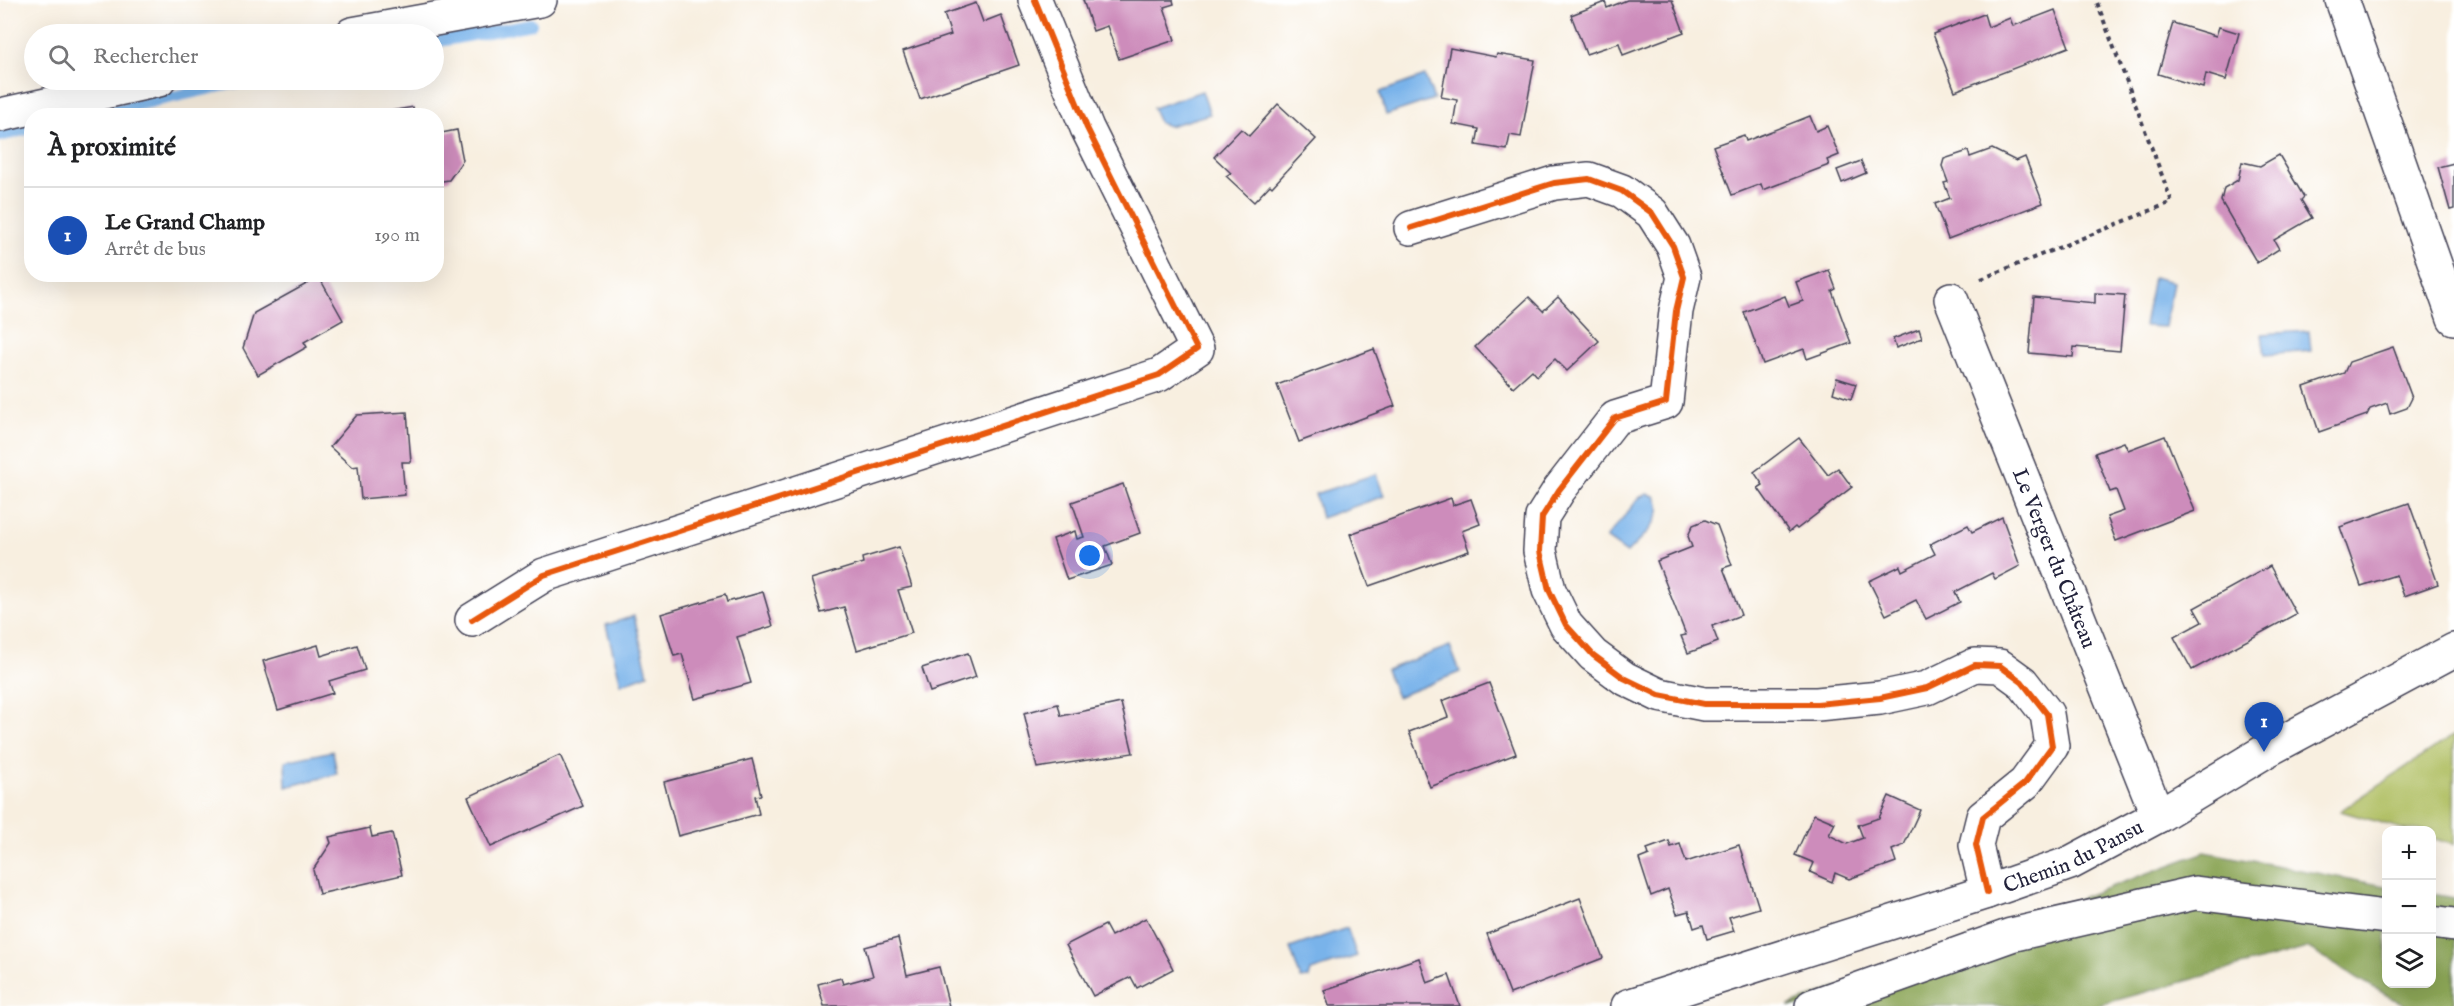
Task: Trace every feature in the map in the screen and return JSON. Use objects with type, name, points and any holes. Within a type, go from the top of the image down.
[{"type":"street","points":[[407,24],[540,0]]},
{"type":"street","points":[[472,620],[544,574],[1159,375],[1197,349],[1087,128],[1035,0]]},
{"type":"street","points":[[2342,0],[2454,318]]},
{"type":"street","points":[[32,108],[114,90]]},
{"type":"street","points":[[0,115],[24,110]]},
{"type":"street","points":[[1411,228],[1554,183],[1589,179],[1623,191],[1652,213],[1673,246],[1684,277],[1676,311],[1666,402],[1615,418],[1558,490],[1542,517],[1540,551],[1553,599],[1566,625],[1593,655],[1624,678],[1659,695],[1704,704],[1817,704],[1880,698],[1927,688],[1976,665],[2000,666],[2022,682],[2047,714],[2052,746],[2025,783],[1983,817],[1976,845],[1987,892]]},
{"type":"street","name":"Le Verger du Château","points":[[1951,299],[2158,816]]},
{"type":"street","name":"Chemin du Pansu","points":[[1628,1006],[1987,892],[2070,863],[2158,816],[2264,752],[2454,650]]},
{"type":"street","points":[[1812,1006],[2011,935],[2195,893],[2382,916]]},
{"type":"street","points":[[2436,923],[2454,925]]},
{"type":"path","points":[[1951,299],[1987,275],[2172,202],[2096,0]]},
{"type":"green space","points":[[2454,735],[2454,845],[2436,839],[2436,826],[2392,826],[2340,811]]},
{"type":"green space","points":[[2205,852],[2382,885],[2382,988],[2436,988],[2436,895],[2454,898],[2454,1006],[2405,1006],[2307,948],[2095,1006],[1788,1006]]},
{"type":"water","points":[[1425,76],[1434,99],[1386,115],[1380,92]]},
{"type":"water","points":[[1202,91],[1210,114],[1169,126],[1159,123],[1153,108]]},
{"type":"water","points":[[2153,277],[2173,282],[2165,327],[2144,326]]},
{"type":"water","points":[[2309,331],[2311,351],[2265,355],[2262,334]]},
{"type":"water","points":[[1376,474],[1384,496],[1321,518],[1315,494]]},
{"type":"water","points":[[1647,494],[1655,496],[1659,503],[1657,519],[1627,553],[1606,538],[1640,497]]},
{"type":"water","points":[[634,616],[648,674],[621,684],[606,625]]},
{"type":"water","points":[[1450,646],[1460,672],[1397,697],[1386,670]]},
{"type":"water","points":[[333,751],[337,774],[286,787],[285,761]]},
{"type":"water","points":[[1347,928],[1357,956],[1311,971],[1309,978],[1301,979],[1290,948]]},
{"type":"building","points":[[1083,0],[1173,0],[1174,4],[1164,7],[1175,40],[1119,59],[1107,26],[1093,31]]},
{"type":"building","points":[[1627,0],[1672,0],[1684,32],[1623,55],[1619,43],[1586,54],[1571,15],[1605,2],[1607,8]]},
{"type":"building","points":[[976,3],[983,22],[1001,15],[1019,65],[920,99],[903,51],[951,35],[944,14]]},
{"type":"building","points":[[2055,10],[2069,47],[1955,91],[1933,34],[1984,14],[1988,27],[2010,18],[2013,26]]},
{"type":"building","points":[[2173,23],[2216,36],[2219,27],[2239,33],[2226,80],[2206,74],[2203,88],[2158,74]]},
{"type":"building","points":[[1450,48],[1496,57],[1497,54],[1535,60],[1521,137],[1510,135],[1507,150],[1476,145],[1479,129],[1453,124],[1457,100],[1441,97]]},
{"type":"building","points":[[1278,104],[1316,139],[1272,187],[1270,185],[1254,202],[1226,176],[1231,173],[1214,157],[1241,129],[1249,136]]},
{"type":"building","points":[[1810,116],[1816,131],[1827,126],[1839,155],[1827,160],[1829,165],[1763,190],[1761,184],[1732,195],[1713,146],[1744,135],[1746,141]]},
{"type":"building","points":[[457,130],[463,160],[449,180],[444,181],[444,132]]},
{"type":"building","points":[[1992,149],[2016,161],[2025,157],[2043,203],[1948,239],[1935,204],[1950,198],[1944,183],[1948,182],[1942,166],[1944,159],[1968,151],[1970,157]]},
{"type":"building","points":[[2279,155],[2304,197],[2301,200],[2312,218],[2274,240],[2279,249],[2257,263],[2221,201],[2224,188],[2238,180],[2242,162],[2260,166]]},
{"type":"building","points":[[1861,161],[1866,173],[1842,183],[1837,170]]},
{"type":"building","points":[[2454,163],[2454,209],[2450,210],[2438,167]]},
{"type":"building","points":[[1829,270],[1836,289],[1832,291],[1851,343],[1807,359],[1804,349],[1763,364],[1744,312],[1785,296],[1789,306],[1803,301],[1796,282]]},
{"type":"building","points":[[310,282],[322,282],[343,320],[304,342],[307,347],[258,375],[243,348],[254,313]]},
{"type":"building","points":[[2095,293],[2125,295],[2120,351],[2074,347],[2073,357],[2029,353],[2034,297],[2095,303]]},
{"type":"building","points":[[1529,297],[1543,311],[1558,297],[1599,341],[1567,371],[1555,359],[1537,376],[1532,370],[1513,387],[1475,347]]},
{"type":"building","points":[[1919,329],[1922,338],[1896,348],[1893,339]]},
{"type":"building","points":[[2393,347],[2412,398],[2407,408],[2390,414],[2387,403],[2370,409],[2367,415],[2319,432],[2304,387],[2344,373],[2349,362]]},
{"type":"building","points":[[1374,349],[1395,406],[1299,442],[1277,385]]},
{"type":"building","points":[[1837,378],[1856,384],[1851,399],[1833,393]]},
{"type":"building","points":[[407,412],[411,462],[402,462],[405,495],[361,499],[358,466],[352,467],[330,447],[357,415]]},
{"type":"building","points":[[2165,436],[2195,511],[2116,541],[2107,517],[2124,511],[2116,490],[2110,492],[2095,453],[2124,442],[2128,450]]},
{"type":"building","points":[[1799,438],[1828,475],[1838,468],[1852,487],[1797,529],[1795,527],[1789,532],[1758,488],[1763,485],[1754,472]]},
{"type":"building","points":[[1123,484],[1140,533],[1105,546],[1112,565],[1067,580],[1053,539],[1075,531],[1077,539],[1084,537],[1072,502]]},
{"type":"building","points":[[1451,498],[1453,505],[1471,499],[1480,524],[1462,531],[1469,551],[1369,586],[1350,534]]},
{"type":"building","points":[[2409,503],[2438,584],[2404,596],[2396,575],[2361,586],[2340,527]]},
{"type":"building","points":[[2002,517],[2020,566],[1995,579],[1992,573],[1955,592],[1960,602],[1926,619],[1916,600],[1886,615],[1869,581],[1900,566],[1902,571],[1935,554],[1930,544],[1968,525],[1972,532]]},
{"type":"building","points":[[1705,520],[1717,525],[1732,565],[1723,568],[1741,615],[1712,626],[1718,642],[1688,653],[1681,636],[1686,635],[1657,561],[1692,547],[1688,536],[1693,525]]},
{"type":"building","points":[[899,547],[912,587],[898,590],[912,633],[857,650],[844,607],[821,613],[811,579],[863,563],[862,558]]},
{"type":"building","points":[[2270,566],[2296,614],[2192,670],[2174,637],[2202,622],[2194,608]]},
{"type":"building","points":[[763,592],[773,626],[737,637],[751,683],[695,699],[682,654],[674,656],[661,614],[725,595],[727,602]]},
{"type":"building","points":[[318,645],[321,656],[357,645],[365,670],[329,681],[333,693],[278,710],[263,661]]},
{"type":"building","points":[[968,653],[976,677],[930,692],[922,668]]},
{"type":"building","points":[[1489,683],[1516,754],[1430,787],[1409,732],[1448,717],[1442,701]]},
{"type":"building","points":[[1121,703],[1133,753],[1037,768],[1024,713],[1058,704],[1061,716]]},
{"type":"building","points":[[560,755],[583,806],[491,847],[468,797]]},
{"type":"building","points":[[752,759],[761,795],[755,796],[759,814],[678,836],[664,782]]},
{"type":"building","points":[[1889,796],[1920,810],[1904,845],[1892,850],[1896,862],[1849,879],[1835,873],[1832,882],[1810,872],[1814,863],[1795,855],[1814,814],[1835,823],[1829,835],[1847,844],[1863,838],[1858,825],[1879,818]]},
{"type":"building","points":[[370,828],[372,837],[392,833],[402,875],[319,894],[313,870],[331,843],[329,837]]},
{"type":"building","points":[[1669,841],[1671,847],[1680,844],[1686,862],[1739,845],[1759,908],[1729,917],[1734,931],[1707,939],[1703,925],[1694,928],[1689,911],[1677,914],[1668,889],[1651,896],[1639,859],[1649,855],[1647,849]]},
{"type":"building","points":[[1580,898],[1603,958],[1510,994],[1487,934]]},
{"type":"building","points":[[1146,918],[1173,969],[1137,988],[1131,977],[1093,996],[1066,945],[1105,925],[1111,936]]},
{"type":"building","points":[[898,938],[907,975],[939,967],[949,1006],[824,1006],[818,984],[841,978],[843,984],[873,976],[865,947]]},
{"type":"building","points":[[1419,958],[1427,983],[1449,975],[1460,1006],[1329,1006],[1324,990]]},
{"type":"waterway","points":[[444,40],[531,24]]},
{"type":"waterway","points":[[124,108],[204,90]]},
{"type":"waterway","points":[[0,136],[24,130]]},
{"type":"cycle path","points":[[472,620],[544,575],[1159,375],[1197,349],[1087,128],[1035,0]]},
{"type":"cycle path","points":[[1411,228],[1554,183],[1589,179],[1622,191],[1652,213],[1673,246],[1684,277],[1676,311],[1666,402],[1615,418],[1559,490],[1542,517],[1540,551],[1549,590],[1566,625],[1593,655],[1624,678],[1659,695],[1704,704],[1817,704],[1880,698],[1927,688],[1975,665],[2000,666],[2022,682],[2047,714],[2052,746],[2025,783],[1983,817],[1976,845],[1987,892]]},
{"type":"place","name":"Le Grand Champ","points":[[2264,752]]}]
